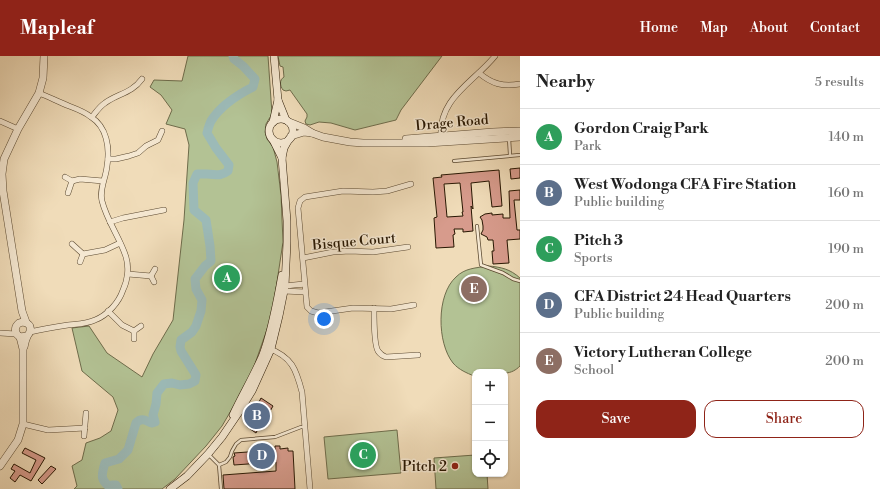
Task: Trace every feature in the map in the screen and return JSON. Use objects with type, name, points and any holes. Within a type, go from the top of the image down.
[{"type":"street","points":[[0,466],[18,440],[23,424],[22,311],[3,191],[2,174],[4,159],[18,129],[39,93],[45,64],[44,56]]},
{"type":"street","points":[[274,56],[278,100],[273,122],[270,124],[269,134],[282,158]]},
{"type":"street","points":[[441,139],[443,118],[447,108],[459,90],[479,73],[495,56]]},
{"type":"street","points":[[479,73],[489,81],[495,83],[503,85],[520,84]]},
{"type":"street","points":[[92,117],[106,102],[125,93],[139,84],[142,80]]},
{"type":"street","points":[[0,333],[84,323],[96,320],[108,311],[120,298],[126,284],[128,274],[127,259],[102,201],[101,194],[109,152],[107,139],[101,126],[92,117],[39,93]]},
{"type":"street","points":[[170,489],[187,476],[222,437],[268,348],[278,298],[283,288],[284,266],[287,259],[287,221],[282,158],[284,148],[290,138],[292,127],[278,100]]},
{"type":"street","points":[[273,122],[279,119],[288,121]]},
{"type":"street","points":[[0,121],[18,129]]},
{"type":"street","name":"Drage Road","points":[[288,121],[323,137],[363,143],[397,140],[509,137],[518,133]]},
{"type":"street","points":[[108,159],[116,159],[138,153],[146,146],[158,140],[162,131]]},
{"type":"street","name":"Drage Road","points":[[290,138],[304,132],[312,133]]},
{"type":"street","name":"Drage Road","points":[[441,139],[518,133]]},
{"type":"street","points":[[273,140],[277,142],[285,142],[290,138]]},
{"type":"street","points":[[65,177],[72,181],[80,179],[103,181]]},
{"type":"street","points":[[68,193],[72,181]]},
{"type":"street","points":[[411,184],[387,191],[343,191],[305,197],[299,203],[298,208],[304,284],[308,308],[311,312],[316,313],[353,308],[391,309],[414,305]]},
{"type":"street","points":[[110,222],[164,210]]},
{"type":"street","points":[[82,254],[105,250],[120,243]]},
{"type":"street","points":[[72,244],[82,254]]},
{"type":"street","name":"Bisque Court","points":[[303,258],[333,252],[372,252],[408,247]]},
{"type":"street","points":[[80,262],[82,254]]},
{"type":"street","points":[[154,282],[152,276],[155,269]]},
{"type":"street","points":[[128,274],[152,276]]},
{"type":"street","points":[[283,288],[304,284]]},
{"type":"street","points":[[283,288],[305,292]]},
{"type":"street","points":[[374,308],[376,346],[379,352],[386,356],[418,355]]},
{"type":"street","points":[[108,311],[122,325],[134,331]]},
{"type":"street","points":[[134,331],[141,326]]},
{"type":"street","points":[[134,331],[134,339]]},
{"type":"street","points":[[268,348],[287,358],[298,378],[302,392],[310,489]]},
{"type":"street","points":[[407,355],[408,362]]},
{"type":"street","points":[[84,436],[86,413]]},
{"type":"street","points":[[23,424],[48,430],[85,428]]},
{"type":"lane","points":[[509,137],[510,155]]},
{"type":"lane","points":[[454,161],[520,155]]},
{"type":"lane","points":[[478,226],[481,265],[520,281]]},
{"type":"lane","points":[[219,465],[226,462],[236,444],[241,440],[275,437],[305,426]]},
{"type":"lane","points":[[208,454],[219,465],[221,489]]},
{"type":"green space","points":[[188,56],[268,56],[272,114],[266,124],[265,132],[267,139],[273,147],[277,162],[281,195],[283,242],[272,315],[250,378],[222,426],[206,446],[175,479],[162,489],[74,489],[77,486],[72,466],[82,460],[86,443],[100,438],[111,431],[118,410],[113,397],[82,371],[72,328],[89,326],[107,353],[142,377],[153,354],[173,320],[184,220],[189,145],[185,129],[166,124],[172,110],[161,95],[150,87],[154,80],[182,81]]},
{"type":"green space","points":[[278,56],[442,56],[401,110],[396,120],[355,130],[331,123],[319,122],[310,125],[306,124],[305,121],[307,114],[290,90],[283,90],[281,87],[280,83],[284,77],[283,67],[280,66]]},
{"type":"green space","points":[[488,266],[497,267],[513,272],[520,278],[520,366],[515,370],[508,372],[508,369],[472,369],[472,375],[458,368],[453,363],[444,344],[441,319],[442,307],[449,285],[459,274],[475,268]]},
{"type":"green space","points":[[397,430],[401,473],[328,479],[324,437]]},
{"type":"green space","name":"Pitch 2","points":[[472,455],[472,477],[487,477],[488,489],[436,489],[434,458]]},
{"type":"building","points":[[520,168],[520,178],[511,179],[510,169]]},
{"type":"building","points":[[499,170],[502,206],[492,207],[489,181],[471,183],[473,231],[463,232],[463,229],[454,229],[454,247],[436,248],[434,218],[437,217],[433,178],[442,177],[441,175]],"holes":[[[460,183],[463,216],[447,217],[444,184]]]},
{"type":"building","points":[[520,190],[520,200],[514,200],[517,230],[520,230],[520,239],[507,240],[509,263],[493,264],[493,240],[488,240],[487,237],[481,234],[483,226],[480,217],[485,214],[492,213],[492,215],[503,214],[503,218],[510,218],[509,191]]},
{"type":"building","points":[[261,398],[273,406],[268,417],[265,415],[257,428],[256,433],[246,426],[248,423],[245,421]]},
{"type":"building","points":[[275,446],[280,446],[280,449],[288,448],[288,451],[293,451],[295,489],[224,489],[223,475],[276,471],[276,462],[234,465],[234,453],[275,450]]},
{"type":"building","points":[[25,448],[45,458],[31,481],[20,475],[15,482],[10,478],[15,471],[11,469],[14,464],[30,473],[36,460],[22,453]]},
{"type":"building","points":[[51,466],[56,469],[42,484],[38,480]]},
{"type":"waterway","points":[[118,489],[116,485],[112,485],[112,489],[103,480],[102,475],[105,463],[119,459],[128,450],[136,423],[138,421],[142,420],[152,423],[155,422],[153,415],[157,393],[164,384],[172,383],[180,385],[189,384],[195,381],[196,375],[180,347],[181,340],[192,332],[196,326],[201,311],[202,300],[196,289],[195,279],[211,261],[206,220],[194,210],[193,183],[197,174],[220,175],[228,171],[229,165],[207,133],[208,128],[215,115],[224,105],[253,87],[255,79],[234,59],[233,56]]},
{"type":"place","name":"Gordon Craig Park","points":[[227,278]]},
{"type":"place","name":"Victory Lutheran College","points":[[474,289]]},
{"type":"place","name":"West Wodonga CFA Fire Station","points":[[257,416]]},
{"type":"place","name":"Pitch 3","points":[[363,455]]},
{"type":"place","name":"CFA District 24 Head Quarters","points":[[262,456]]},
{"type":"place","name":"Pitch 2","points":[[455,466]]}]
